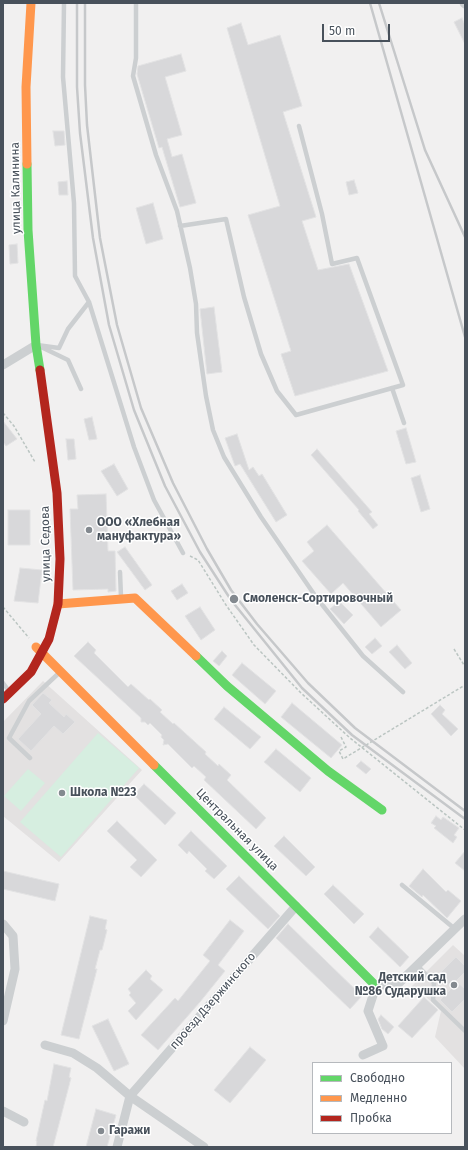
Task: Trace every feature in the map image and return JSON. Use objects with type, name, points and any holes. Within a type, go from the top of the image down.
[{"type":"street","name":"улица Калинина","points":[[31,3],[26,87],[28,230],[38,373]]},
{"type":"street","points":[[3,365],[36,345]]},
{"type":"street","name":"улица Седова","points":[[3,699],[31,672],[39,650],[49,638],[58,604],[60,559],[57,493],[38,373]]},
{"type":"street","points":[[58,604],[135,598],[227,686],[328,771],[382,810]]},
{"type":"street","name":"Центральная улица","points":[[39,650],[376,986]]},
{"type":"street","name":"проезд Дзержинского","points":[[130,1096],[296,906]]},
{"type":"street","points":[[363,1055],[383,1046],[368,1011],[376,986],[399,983],[465,919]]},
{"type":"street","points":[[3,924],[13,936],[15,969],[3,1021]]},
{"type":"street","points":[[45,1045],[72,1053],[97,1068],[130,1096],[204,1147]]},
{"type":"street","points":[[117,1147],[130,1096]]},
{"type":"street","points":[[3,1111],[24,1122]]},
{"type":"lane","points":[[64,3],[63,77],[74,203],[75,276],[89,302],[137,454],[154,500],[183,553]]},
{"type":"lane","points":[[136,3],[136,58],[133,76],[156,155],[180,226],[196,304],[197,333],[206,396],[213,430],[224,457],[261,517],[316,597],[363,656],[403,692]]},
{"type":"lane","points":[[180,226],[226,219],[244,297],[261,354],[277,391],[296,415],[403,385],[356,258],[332,264],[322,214],[299,126]]},
{"type":"lane","points":[[36,345],[59,348],[68,328],[89,302]]},
{"type":"lane","points":[[36,345],[68,360],[81,389]]},
{"type":"lane","points":[[392,388],[404,424]]},
{"type":"lane","points":[[120,572],[121,599]]},
{"type":"lane","points":[[30,758],[9,738],[29,702],[60,672]]},
{"type":"lane","points":[[3,683],[10,692]]},
{"type":"lane","points":[[402,885],[454,929]]},
{"type":"lane","points":[[417,965],[434,983],[433,1000],[465,1032]]},
{"type":"path","points":[[3,413],[14,426],[35,462]]},
{"type":"path","points":[[183,553],[198,560],[254,646],[301,693],[350,738],[465,830]]},
{"type":"path","points":[[3,607],[39,650]]},
{"type":"path","points":[[454,649],[464,665],[465,664]]},
{"type":"path","points":[[341,737],[346,747],[339,751],[344,759],[465,685]]},
{"type":"shaded area","name":"Школа №23","points":[[43,681],[142,770],[59,862],[3,816],[3,722]]},
{"type":"shaded area","points":[[453,945],[465,956],[465,1069],[435,1037],[441,1011],[425,996],[416,997],[408,990]]},
{"type":"green space","points":[[98,733],[139,768],[61,857],[20,822]]},
{"type":"green space","points":[[28,769],[45,783],[21,811],[4,796]]},
{"type":"building","points":[[462,18],[465,25],[465,44],[454,22]]},
{"type":"building","points":[[241,23],[248,45],[280,35],[302,106],[283,112],[316,217],[302,221],[318,270],[349,264],[388,371],[295,396],[281,354],[291,351],[248,215],[280,206],[227,28]]},
{"type":"building","points":[[181,54],[186,71],[165,77],[182,135],[167,139],[172,157],[182,154],[196,203],[180,207],[162,147],[159,148],[137,74],[138,66]]},
{"type":"building","points":[[53,131],[64,131],[65,145],[55,146]]},
{"type":"building","points":[[354,180],[358,193],[349,195],[346,182]]},
{"type":"building","points":[[67,181],[68,195],[59,195],[58,182]]},
{"type":"building","points":[[153,203],[163,239],[146,244],[136,208]]},
{"type":"building","points":[[17,244],[18,263],[10,264],[9,245]]},
{"type":"building","points":[[214,307],[222,372],[207,374],[200,309]]},
{"type":"building","points":[[92,417],[97,439],[89,440],[84,419]]},
{"type":"building","points":[[3,421],[17,439],[6,446],[3,442]]},
{"type":"building","points":[[406,428],[416,462],[406,464],[396,431]]},
{"type":"building","points":[[237,434],[249,470],[253,467],[259,476],[262,474],[287,515],[276,522],[240,464],[235,466],[225,438]]},
{"type":"building","points":[[66,439],[74,439],[76,459],[68,460]]},
{"type":"building","points":[[317,449],[372,512],[369,514],[378,525],[373,529],[358,511],[359,510],[311,455]]},
{"type":"building","points":[[114,464],[128,489],[117,496],[101,471]]},
{"type":"building","points":[[420,475],[430,509],[421,512],[411,478]]},
{"type":"building","name":"ООО «Хлебная мануфактура»","points":[[106,494],[108,551],[115,551],[116,591],[108,592],[108,589],[73,590],[70,509],[78,509],[77,495]]},
{"type":"building","points":[[8,510],[30,510],[30,545],[8,545]]},
{"type":"building","points":[[327,525],[401,610],[381,627],[343,583],[331,594],[302,561],[314,551],[307,542]]},
{"type":"building","points":[[125,547],[152,585],[145,590],[117,552]]},
{"type":"building","points":[[20,568],[42,570],[38,603],[14,601]]},
{"type":"building","points":[[182,584],[188,593],[177,600],[171,591]]},
{"type":"building","points":[[339,601],[353,615],[344,624],[330,609]]},
{"type":"building","points":[[200,607],[215,630],[201,640],[185,616]]},
{"type":"building","points":[[375,638],[382,646],[372,654],[365,647]]},
{"type":"building","points":[[88,642],[96,650],[94,653],[128,687],[131,684],[149,700],[150,699],[162,710],[160,712],[206,752],[205,754],[218,766],[219,764],[231,775],[227,780],[266,818],[256,829],[204,780],[206,777],[194,766],[192,768],[168,744],[163,745],[164,740],[161,737],[162,735],[150,723],[148,725],[145,722],[141,722],[141,718],[74,656]]},
{"type":"building","points":[[397,645],[412,663],[405,669],[389,652]]},
{"type":"building","points":[[222,651],[227,656],[219,666],[213,661]]},
{"type":"building","points":[[242,663],[276,691],[265,704],[232,675]]},
{"type":"building","points":[[43,693],[52,700],[49,703],[64,717],[66,714],[75,722],[63,734],[54,726],[31,751],[18,739],[41,714],[32,705]]},
{"type":"building","points":[[292,703],[342,745],[331,758],[281,717]]},
{"type":"building","points":[[440,705],[445,710],[442,714],[458,729],[451,736],[431,714]]},
{"type":"building","points":[[224,707],[261,737],[250,749],[214,719]]},
{"type":"building","points":[[276,749],[311,778],[300,792],[264,762]]},
{"type":"building","points":[[361,761],[371,769],[366,774],[356,766]]},
{"type":"building","points":[[144,784],[176,813],[165,825],[134,795]]},
{"type":"building","points":[[436,816],[441,820],[443,817],[459,828],[454,835],[457,837],[453,843],[434,828],[436,826],[431,823]]},
{"type":"building","points":[[117,821],[157,860],[141,877],[130,867],[137,860],[107,831]]},
{"type":"building","points":[[191,831],[227,866],[214,879],[205,871],[207,869],[189,851],[187,854],[178,845]]},
{"type":"building","points":[[284,836],[315,867],[306,876],[274,846]]},
{"type":"building","points":[[465,851],[465,871],[455,863]]},
{"type":"building","points":[[423,869],[446,892],[448,890],[461,901],[447,918],[423,895],[422,897],[409,886]]},
{"type":"building","points":[[3,871],[59,884],[55,901],[3,889]]},
{"type":"building","points":[[239,876],[280,916],[268,929],[226,889]]},
{"type":"building","points":[[333,885],[364,914],[354,924],[324,894]]},
{"type":"building","points":[[90,916],[107,920],[105,929],[107,930],[95,969],[97,969],[79,1039],[61,1035]]},
{"type":"building","points":[[230,920],[244,931],[218,965],[225,971],[158,1050],[141,1035],[175,998],[178,1001],[210,961],[203,955]]},
{"type":"building","points":[[288,924],[362,996],[350,1009],[276,938]]},
{"type":"building","points":[[378,927],[409,957],[400,967],[369,937]]},
{"type":"building","name":"Детский сад №86 Сударушка","points":[[456,957],[465,966],[465,972],[456,981],[465,989],[465,999],[452,1012],[440,1000],[452,988],[438,975]]},
{"type":"building","points":[[146,970],[152,976],[150,979],[163,990],[136,1020],[128,1011],[136,1003],[129,995],[131,993],[128,989]]},
{"type":"building","points":[[424,997],[438,1010],[412,1038],[398,1026]]},
{"type":"building","points":[[381,1015],[394,1027],[388,1034],[382,1029],[378,1019]]},
{"type":"building","points":[[108,1019],[129,1064],[114,1071],[92,1026]]},
{"type":"building","points":[[250,1047],[266,1060],[230,1103],[214,1090]]},
{"type":"building","points":[[54,1064],[71,1068],[69,1077],[71,1078],[53,1147],[36,1147],[36,1141],[45,1100],[47,1101]]},
{"type":"building","name":"Гаражи","points":[[96,1109],[116,1115],[107,1147],[86,1147]]},
{"type":"railway","points":[[77,3],[77,87],[80,133],[93,238],[109,325],[134,410],[165,486],[200,552],[231,600],[302,688],[352,735],[465,819]]},
{"type":"railway","points":[[85,3],[85,85],[87,125],[100,238],[117,325],[141,408],[173,483],[207,549],[231,590],[257,624],[308,683],[355,728],[465,811]]},
{"type":"railway","points":[[370,3],[465,337]]},
{"type":"railway","points":[[379,3],[425,150],[465,237]]},
{"type":"traffic: fast","points":[[27,164],[28,230],[36,345],[40,370]]},
{"type":"traffic: fast","points":[[196,656],[227,686],[328,771],[382,810]]},
{"type":"traffic: fast","points":[[154,765],[376,986]]},
{"type":"traffic: slow","points":[[27,164],[26,87],[31,3]]},
{"type":"traffic: slow","points":[[58,604],[135,598],[196,656]]},
{"type":"traffic: slow","points":[[36,647],[154,765]]},
{"type":"traffic: jam","points":[[3,699],[31,672],[49,639],[58,604],[60,559],[57,493],[40,370]]},
{"type":"place","name":"ООО «Хлебная мануфактура»","points":[[89,530]]},
{"type":"place","name":"Смоленск-Сортировочный","points":[[234,599]]},
{"type":"place","name":"Школа №23","points":[[62,793]]},
{"type":"place","name":"Детский сад №86 Сударушка","points":[[454,985]]},
{"type":"place","name":"Гаражи","points":[[101,1131]]}]
